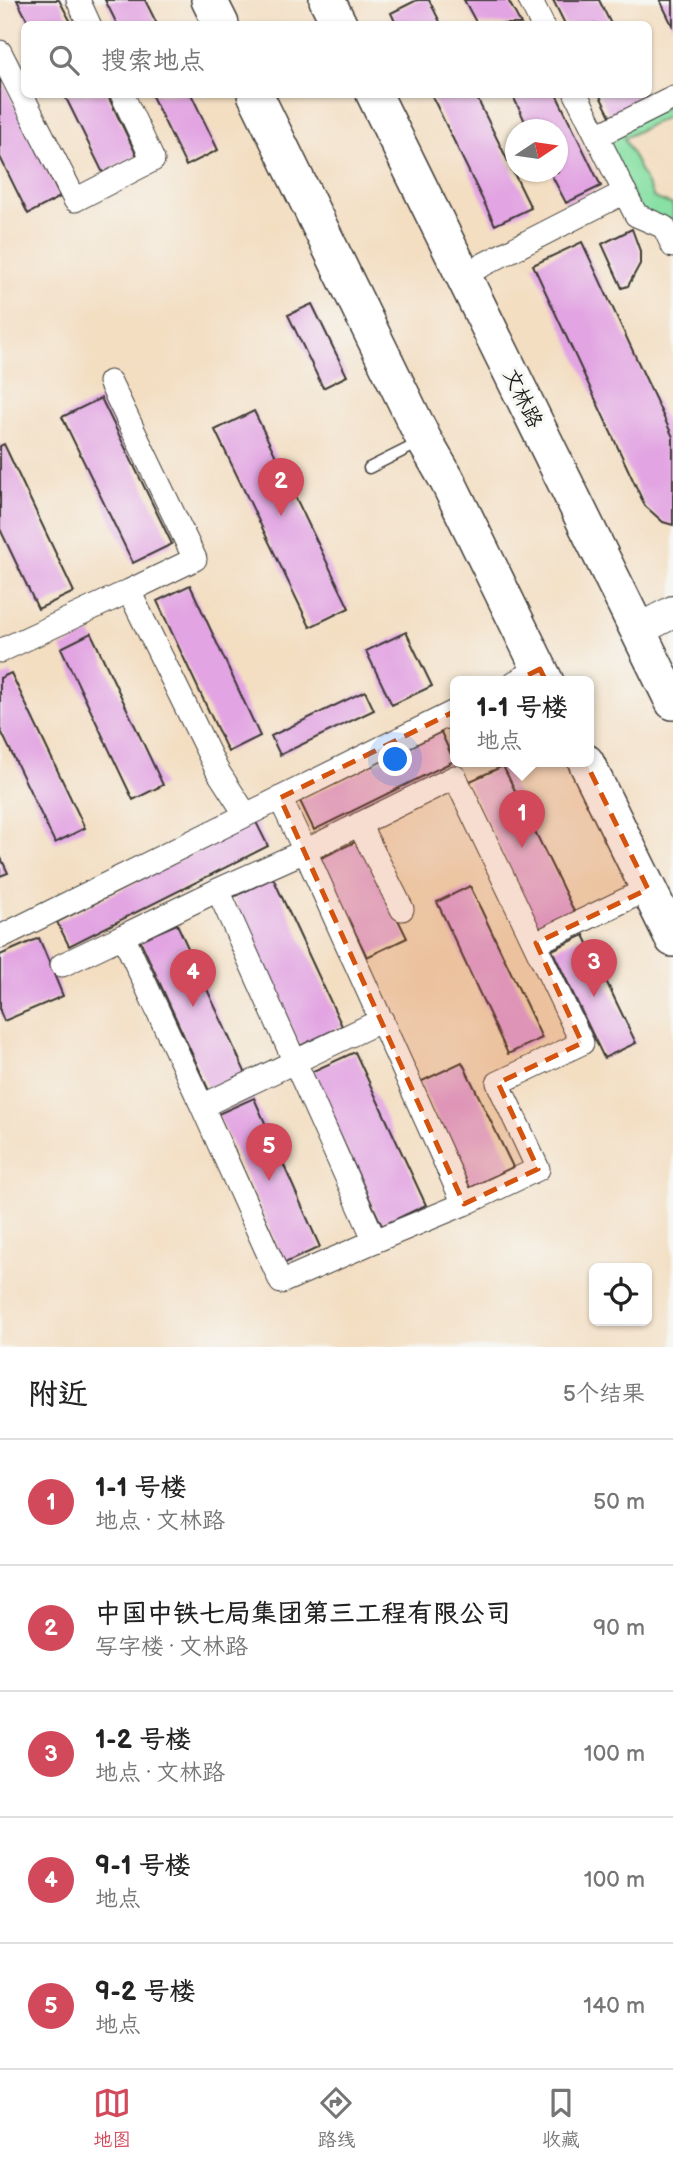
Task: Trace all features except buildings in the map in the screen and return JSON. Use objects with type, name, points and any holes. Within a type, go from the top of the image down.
[{"type":"main road","points":[[209,0],[220,21]]},
{"type":"main road","points":[[327,0],[338,21]]},
{"type":"main road","points":[[257,98],[424,440],[447,480],[533,676]]},
{"type":"main road","name":"文林路","points":[[376,98],[673,702]]},
{"type":"main road","points":[[588,767],[673,939]]},
{"type":"street","points":[[78,0],[88,21]]},
{"type":"street","points":[[530,0],[540,21]]},
{"type":"street","points":[[0,52],[21,93]]},
{"type":"street","points":[[23,98],[75,200],[153,160],[124,98]]},
{"type":"street","points":[[578,98],[636,215],[670,232]]},
{"type":"street","points":[[597,136],[673,98]]},
{"type":"street","points":[[463,275],[625,192]]},
{"type":"street","points":[[0,651],[195,559],[110,382]]},
{"type":"street","points":[[129,591],[217,770],[246,815]]},
{"type":"street","points":[[638,630],[673,612]]},
{"type":"street","points":[[0,937],[450,714]]},
{"type":"street","points":[[62,965],[455,777],[582,1043],[498,1083],[538,1169],[464,1204],[281,1282],[123,936]]},
{"type":"street","points":[[280,798],[464,1204]]},
{"type":"street","points":[[359,824],[402,909]]},
{"type":"street","points":[[536,943],[648,889]]},
{"type":"street","points":[[218,890],[375,1241]]},
{"type":"street","points":[[202,1106],[382,1020]]},
{"type":"lane","points":[[369,468],[424,440]]},
{"type":"highlighted area","points":[[540,669],[648,889],[536,943],[582,1043],[498,1083],[538,1169],[464,1204],[280,798]]},
{"type":"green space","points":[[673,103],[673,114],[624,138],[654,198],[673,205],[673,218],[667,221],[640,210],[605,137]]},
{"type":"place","name":"中国中铁七局集团第三工程有限公司","points":[[281,516]]},
{"type":"place","name":"1-1 号楼","points":[[522,848]]},
{"type":"place","name":"1-2 号楼","points":[[594,997]]},
{"type":"place","name":"9-1 号楼","points":[[193,1007]]},
{"type":"place","name":"9-2 号楼","points":[[269,1181]]}]
